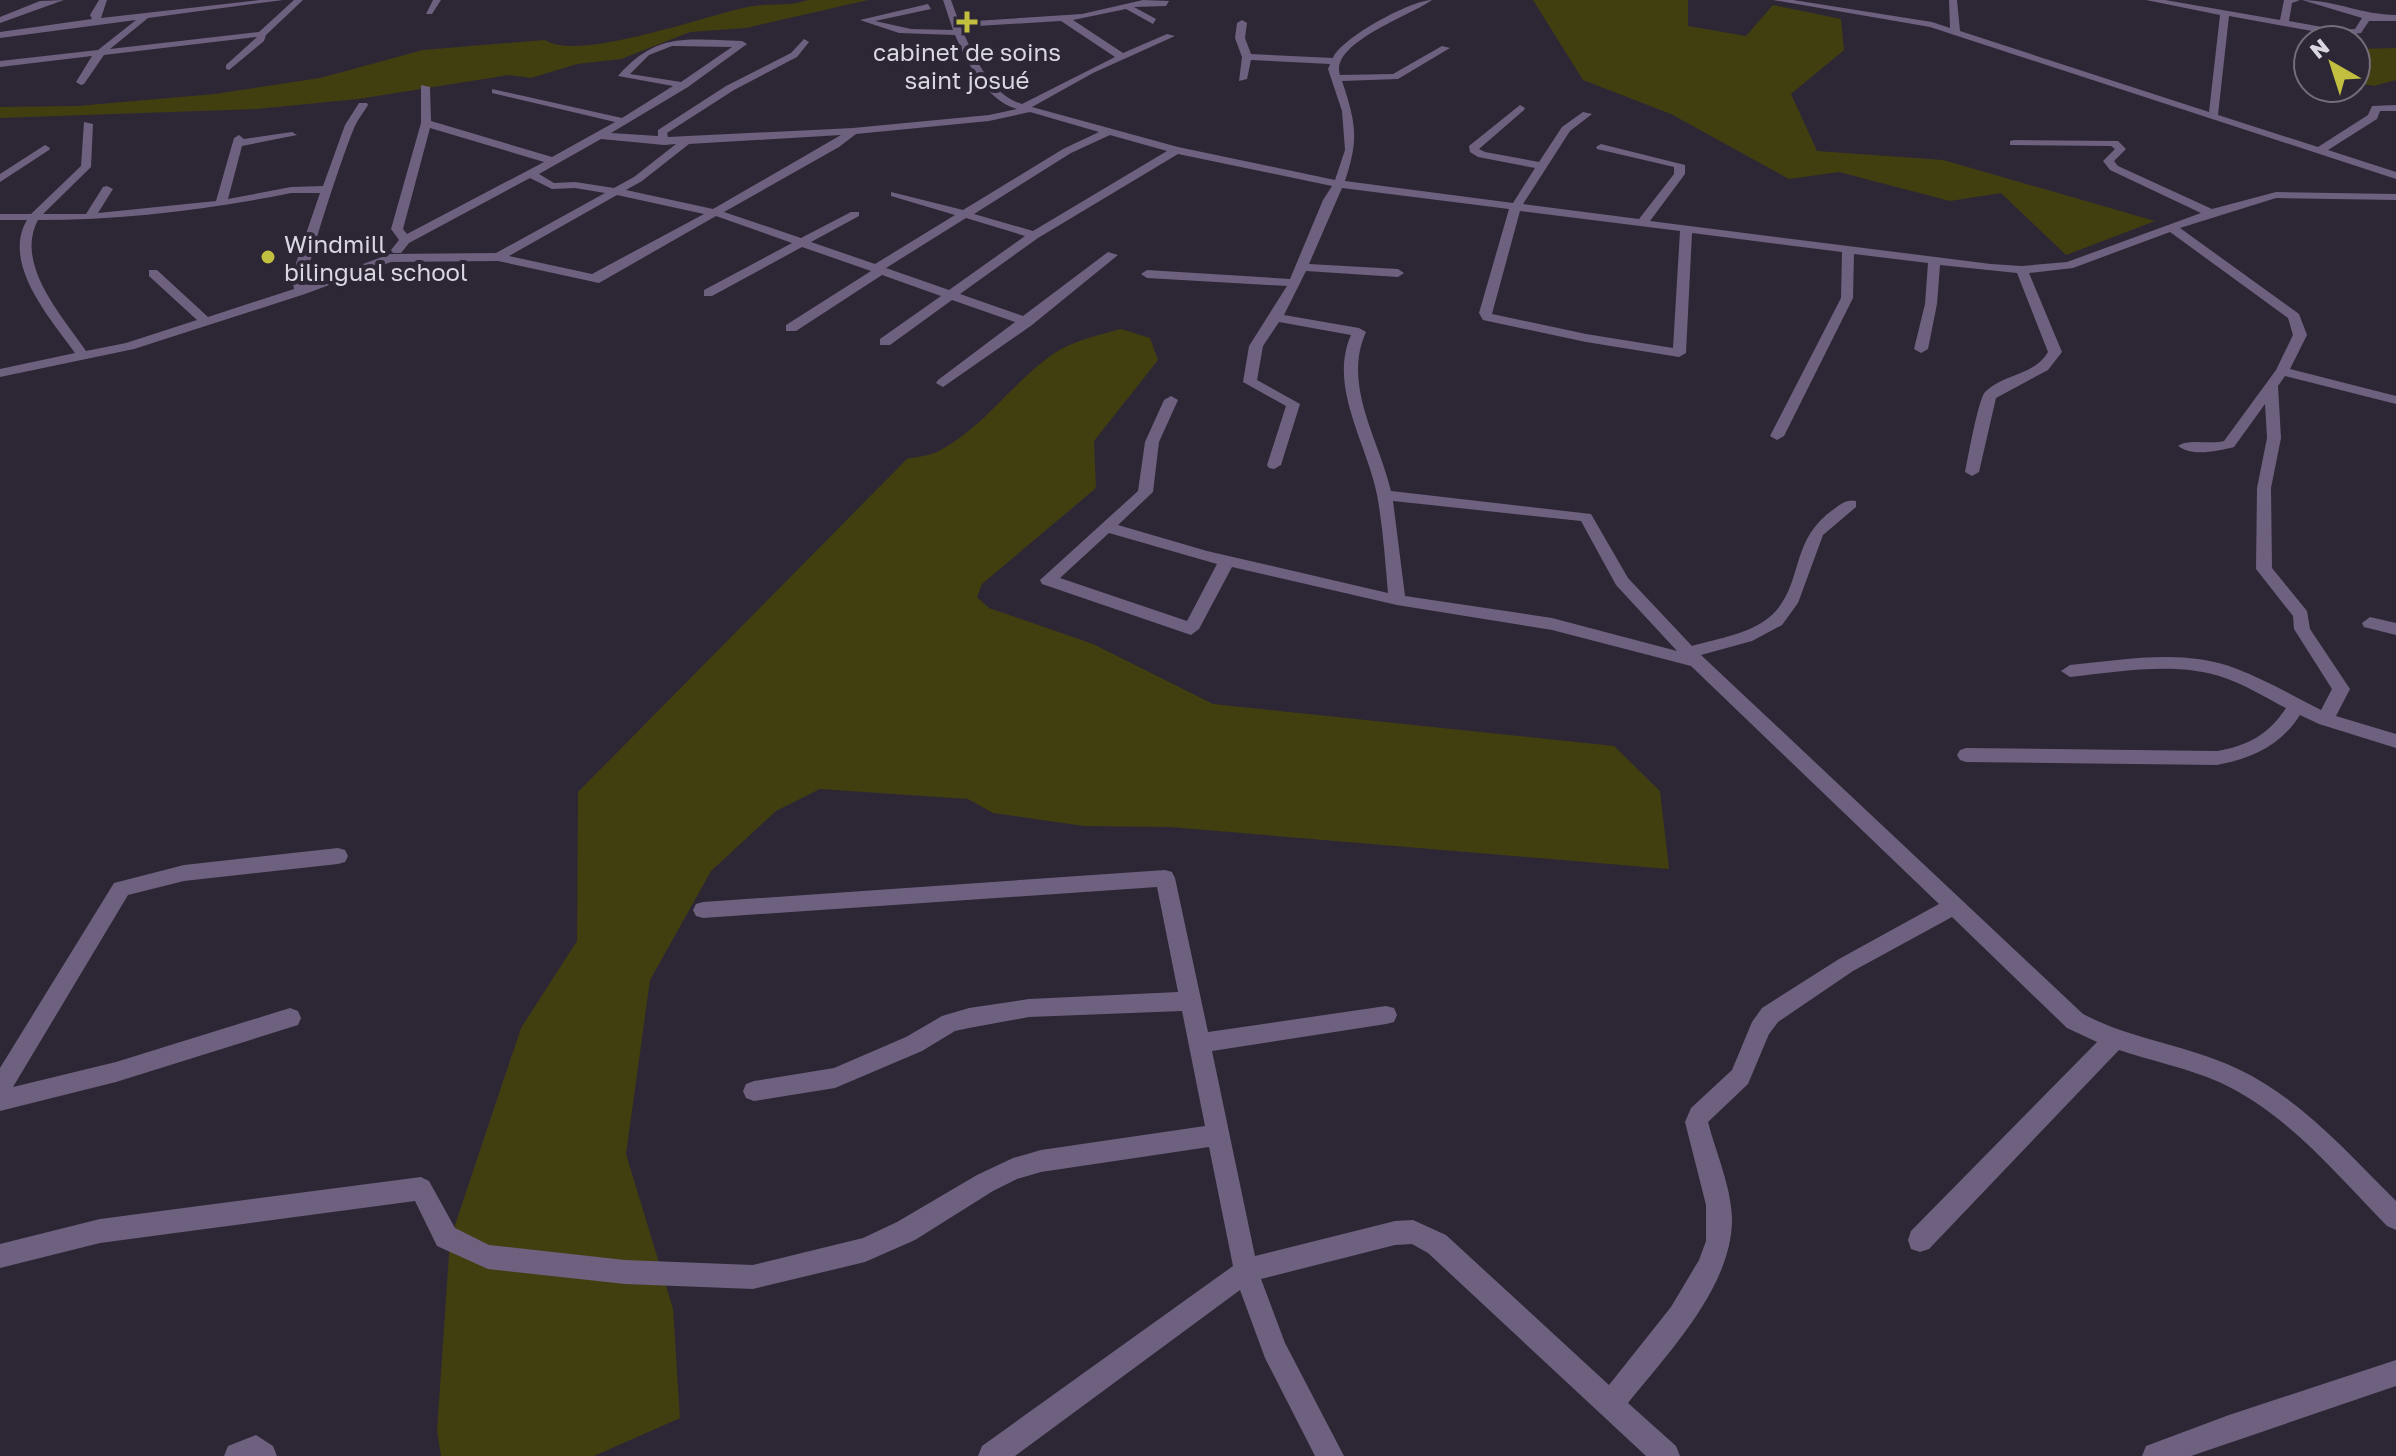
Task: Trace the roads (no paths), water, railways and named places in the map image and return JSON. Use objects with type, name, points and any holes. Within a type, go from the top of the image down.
[{"type":"street","points":[[0,20],[43,3],[60,0]]},
{"type":"street","points":[[97,21],[95,15],[103,0]]},
{"type":"street","points":[[0,35],[97,21],[144,18],[212,3],[279,0]]},
{"type":"street","points":[[229,67],[299,0]]},
{"type":"street","points":[[429,12],[437,0]]},
{"type":"street","points":[[947,0],[957,29],[991,88],[1002,98],[1026,109],[1176,150],[1339,184],[1515,208],[1934,262],[2022,270],[2069,265],[2211,213],[2276,195],[2396,197]]},
{"type":"street","points":[[1274,465],[1293,404],[1250,382],[1256,346],[1295,283],[1329,200],[1339,184],[1350,150],[1347,111],[1333,69],[1340,51],[1372,29],[1428,0]]},
{"type":"street","points":[[1777,0],[1854,15],[1918,22],[1955,32],[2396,176]]},
{"type":"street","points":[[1953,0],[1955,32]]},
{"type":"street","points":[[2150,0],[2349,32],[2358,31],[2363,20],[2370,17]]},
{"type":"street","points":[[2284,23],[2288,1],[2296,0]]},
{"type":"street","points":[[2306,0],[2370,17],[2396,18]]},
{"type":"street","points":[[928,7],[865,20],[879,27],[905,28],[919,34],[1063,18],[1129,8],[1146,2],[1166,3]]},
{"type":"street","points":[[1129,8],[1153,21]]},
{"type":"street","points":[[2213,118],[2225,12]]},
{"type":"street","points":[[81,82],[88,64],[144,18]]},
{"type":"street","points":[[1063,18],[1122,57]]},
{"type":"street","points":[[1242,23],[1240,38],[1247,57],[1242,79]]},
{"type":"street","points":[[0,64],[262,34]]},
{"type":"street","points":[[600,136],[686,141],[853,131],[989,118],[1026,109],[1122,57],[1170,36]]},
{"type":"street","points":[[664,142],[662,132],[730,88],[794,55],[804,42]]},
{"type":"street","points":[[390,258],[405,240],[556,162],[685,84],[742,44],[671,43],[646,53],[623,76],[685,84],[701,85]]},
{"type":"street","points":[[1336,78],[1395,77],[1445,48]]},
{"type":"street","points":[[1247,57],[1336,61]]},
{"type":"street","points":[[716,86],[730,88]]},
{"type":"street","points":[[405,240],[397,229],[402,201],[426,123],[425,87]]},
{"type":"street","points":[[496,91],[623,121]]},
{"type":"street","points":[[301,291],[298,279],[303,272],[302,263],[350,125],[363,105]]},
{"type":"street","points":[[1520,108],[1474,146],[1474,150],[1482,155],[1541,166]]},
{"type":"street","points":[[2321,150],[2373,117],[2376,108],[2396,108]]},
{"type":"street","points":[[1587,114],[1566,129],[1515,208],[1485,313],[1488,317],[1672,354],[1680,352],[1686,228]]},
{"type":"street","points":[[426,123],[556,162]]},
{"type":"street","points":[[84,357],[32,279],[25,249],[26,230],[34,215],[86,167],[88,124]]},
{"type":"street","points":[[0,373],[84,357],[301,291],[390,258],[498,257],[597,279],[835,145],[853,131]]},
{"type":"street","points":[[791,328],[963,215],[1067,151],[1109,131]]},
{"type":"street","points":[[221,204],[238,140],[292,135]]},
{"type":"street","points":[[498,257],[638,179],[686,141]]},
{"type":"street","points":[[2014,143],[2114,143],[2121,149],[2108,161],[2114,168],[2211,213]]},
{"type":"street","points":[[1601,147],[1680,165],[1679,174],[1642,223]]},
{"type":"street","points":[[0,179],[45,148]]},
{"type":"street","points":[[885,342],[1034,235],[1176,150]]},
{"type":"street","points":[[533,175],[552,186],[575,185],[614,191],[717,213],[1027,322]]},
{"type":"street","points":[[90,217],[107,189]]},
{"type":"street","points":[[0,217],[90,217],[221,204],[291,190],[327,189]]},
{"type":"street","points":[[895,194],[1034,235]]},
{"type":"street","points":[[708,293],[855,214]]},
{"type":"street","points":[[880,269],[946,227],[980,220]]},
{"type":"street","points":[[2173,229],[2282,306],[2294,317],[2300,335],[2277,378],[2229,444],[2213,448],[2185,446]]},
{"type":"street","points":[[1777,436],[1847,298],[1848,249]]},
{"type":"street","points":[[943,383],[1112,255]]},
{"type":"street","points":[[1921,349],[1931,304],[1934,262]]},
{"type":"street","points":[[1300,267],[1398,273]]},
{"type":"street","points":[[1972,472],[1989,396],[2010,381],[2048,364],[2055,352],[2022,270]]},
{"type":"street","points":[[153,273],[205,321]]},
{"type":"street","points":[[1147,274],[1295,283]]},
{"type":"street","points":[[1276,318],[1359,332],[1350,349],[1357,410],[1375,456],[1385,495],[1397,600]]},
{"type":"street","points":[[2277,378],[2396,400]]},
{"type":"street","points":[[2277,378],[2274,438],[2264,488],[2264,569],[2301,615],[2302,629],[2341,689],[2325,719]]},
{"type":"street","points":[[1171,400],[1152,442],[1145,492],[1048,580],[1191,629],[1227,561]]},
{"type":"street","points":[[1385,495],[1586,517],[1622,581],[1693,657],[2075,1021],[2115,1039],[2200,1063],[2234,1078],[2269,1099],[2341,1163],[2396,1218]]},
{"type":"street","points":[[1107,527],[1227,561],[1397,600],[1552,624],[1693,657],[1773,623],[1787,609],[1815,536],[1824,524],[1851,504]]},
{"type":"street","points":[[2370,623],[2396,629]]},
{"type":"street","points":[[2070,671],[2157,663],[2195,665],[2230,673],[2325,719],[2396,741]]},
{"type":"street","points":[[1966,755],[2217,758],[2243,754],[2264,744],[2284,726],[2297,706]]},
{"type":"street","points":[[0,1088],[121,889],[184,873],[338,856]]},
{"type":"street","points":[[703,910],[1161,876],[1168,881],[1246,1271],[1274,1349],[1330,1456]]},
{"type":"street","points":[[1610,1404],[1706,1279],[1718,1247],[1720,1217],[1696,1122],[1699,1112],[1737,1081],[1748,1065],[1760,1025],[1770,1015],[1846,965],[1954,906]]},
{"type":"street","points":[[754,1091],[835,1078],[914,1044],[950,1023],[969,1018],[1029,1008],[1192,1001]]},
{"type":"street","points":[[1200,1043],[1386,1015]]},
{"type":"street","points":[[0,1101],[116,1072],[290,1018]]},
{"type":"street","points":[[1920,1240],[2115,1039]]},
{"type":"street","points":[[0,1256],[100,1231],[421,1189],[446,1237],[488,1257],[625,1272],[753,1277],[865,1250],[906,1231],[1013,1169],[1041,1161],[1218,1135]]},
{"type":"street","points":[[992,1456],[1246,1271],[1395,1233],[1422,1234],[1437,1244],[1666,1456]]},
{"type":"street","points":[[2156,1456],[2229,1428],[2395,1374]]},
{"type":"street","points":[[238,1456],[256,1449],[263,1456]]},
{"type":"place","name":"cabinet de soins saint josué","points":[[967,22]]},
{"type":"place","name":"Windmill bilingual school","points":[[268,257]]}]
